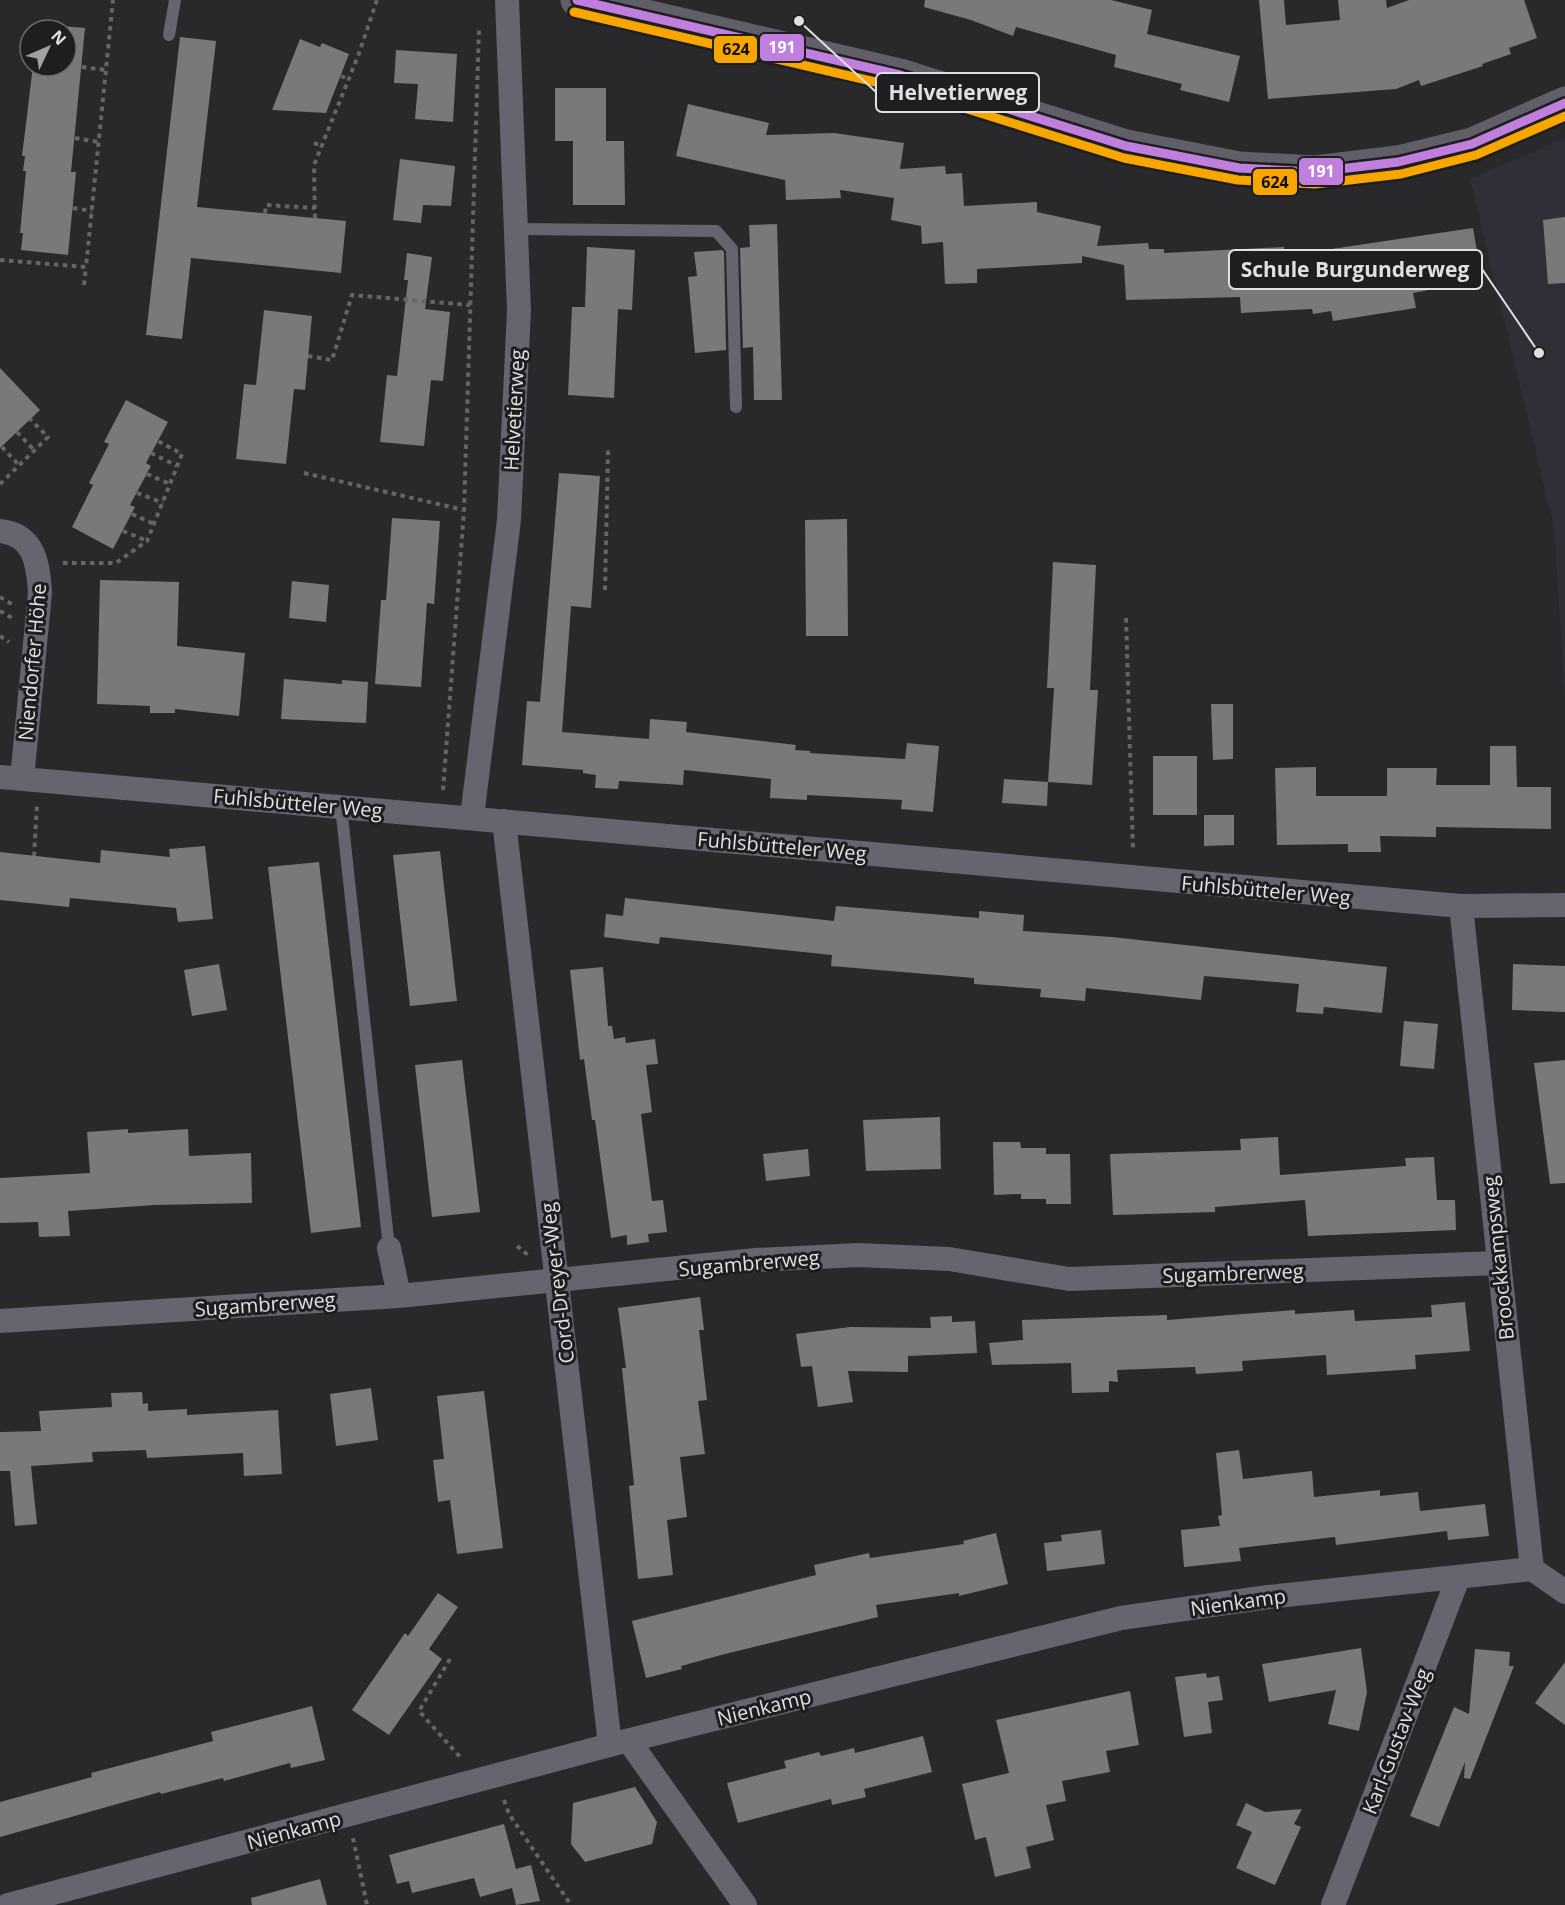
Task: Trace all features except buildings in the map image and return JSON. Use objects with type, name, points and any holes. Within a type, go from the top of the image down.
[{"type":"main road","points":[[577,0],[900,75],[1126,146],[1248,169],[1324,171],[1408,160],[1480,141],[1565,103]]},
{"type":"street","name":"Helvetierweg","points":[[472,817],[509,520],[519,310],[518,229],[507,0]]},
{"type":"street","name":"Niendorfer Höhe","points":[[0,531],[7,532],[28,544],[38,563],[40,592],[20,778]]},
{"type":"street","name":"Fuhlsbütteler Weg","points":[[20,778],[1461,906],[1565,905]]},
{"type":"street","name":"Cord-Dreyer-Weg","points":[[504,821],[557,1280],[619,1743],[745,1905]]},
{"type":"street","name":"Broockkampsweg","points":[[1461,906],[1532,1569]]},
{"type":"street","points":[[389,1248],[399,1296]]},
{"type":"street","name":"Sugambrerweg","points":[[0,1322],[399,1296],[756,1260],[858,1255],[948,1259],[1069,1279],[1498,1263]]},
{"type":"street","points":[[1532,1569],[1565,1592]]},
{"type":"street","name":"Nienkamp","points":[[8,1905],[619,1743],[1121,1618],[1268,1597],[1532,1569]]},
{"type":"street","name":"Karl-Gustav-Weg","points":[[1333,1905],[1458,1578]]},
{"type":"lane","points":[[169,35],[175,0]]},
{"type":"lane","points":[[518,229],[716,231],[732,249],[736,407]]},
{"type":"lane","points":[[341,807],[389,1248]]},
{"type":"path","points":[[84,285],[113,0]]},
{"type":"path","points":[[315,218],[314,165],[376,0]]},
{"type":"path","points":[[441,815],[464,510],[480,23]]},
{"type":"path","points":[[82,67],[106,70]]},
{"type":"path","points":[[341,76],[348,79]]},
{"type":"path","points":[[75,138],[99,142]]},
{"type":"path","points":[[314,143],[322,146]]},
{"type":"path","points":[[265,213],[266,205],[315,208]]},
{"type":"path","points":[[73,208],[92,211]]},
{"type":"path","points":[[0,260],[86,267]]},
{"type":"path","points":[[308,356],[332,360],[352,295],[470,305]]},
{"type":"path","points":[[0,484],[48,437],[30,419]]},
{"type":"path","points":[[17,432],[34,450]]},
{"type":"path","points":[[38,563],[116,562],[147,541],[182,454],[158,441]]},
{"type":"path","points":[[2,447],[19,465]]},
{"type":"path","points":[[605,590],[608,450]]},
{"type":"path","points":[[151,453],[177,466]]},
{"type":"path","points":[[304,473],[464,510]]},
{"type":"path","points":[[147,474],[170,484]]},
{"type":"path","points":[[137,493],[162,503]]},
{"type":"path","points":[[132,514],[154,524]]},
{"type":"path","points":[[123,531],[147,541]]},
{"type":"path","points":[[1126,618],[1134,878]]},
{"type":"path","points":[[20,778],[34,856]]},
{"type":"path","points":[[450,1659],[419,1711],[489,1779],[509,1814],[571,1905]]},
{"type":"path","points":[[349,1815],[366,1905]]},
{"type":"shaded area","points":[[1565,138],[1565,700],[1554,527],[1470,179]]},
{"type":"transit line","name":"191","points":[[577,0],[900,75],[1126,146],[1239,168],[1315,172],[1398,162],[1472,144],[1565,103]]},
{"type":"transit line","name":"624","points":[[574,12],[897,87],[1124,158],[1238,180],[1315,184],[1401,174],[1476,155],[1565,116]]},
{"type":"place","name":"Helvetierweg","points":[[799,21]]},
{"type":"place","name":"Schule Burgunderweg","points":[[1539,353]]}]
